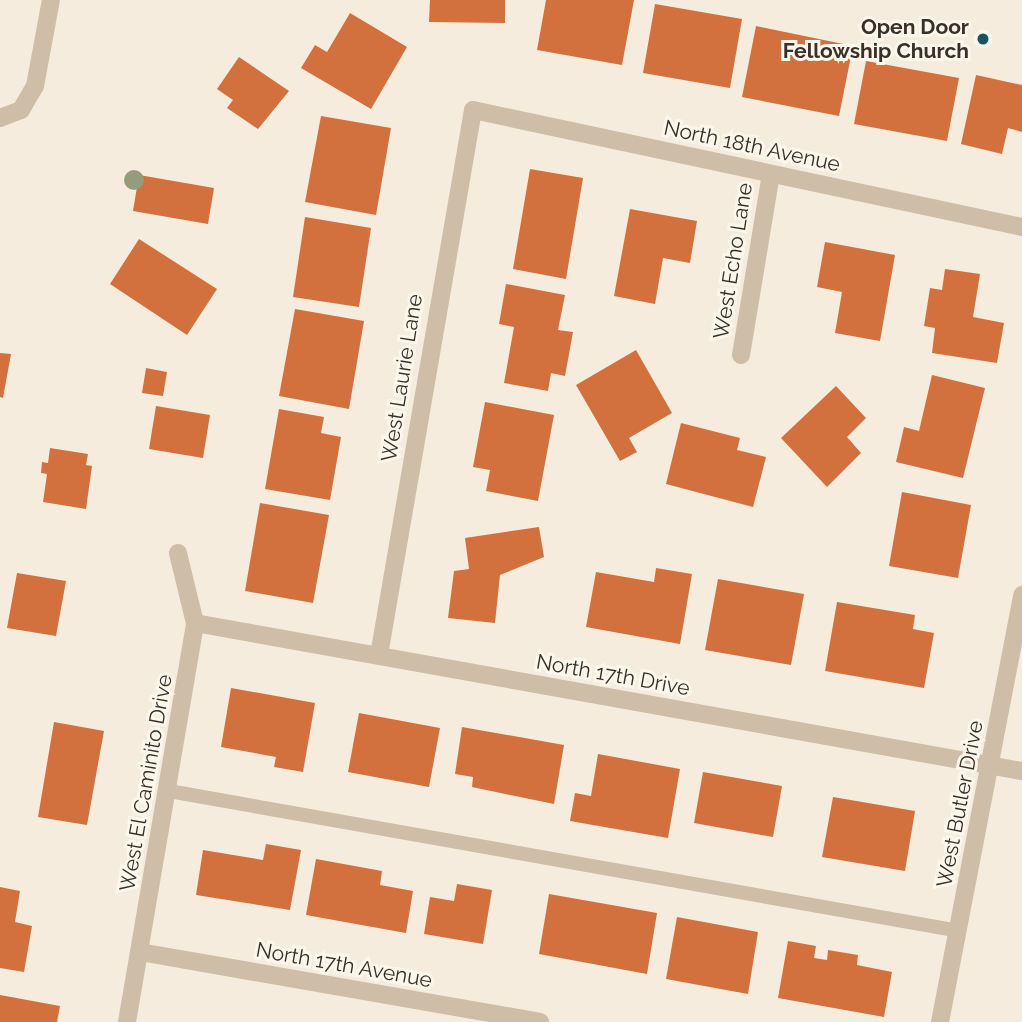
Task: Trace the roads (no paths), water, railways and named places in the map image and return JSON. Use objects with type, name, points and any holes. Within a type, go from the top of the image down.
[{"type":"street","points":[[0,118],[21,110],[35,86],[51,0]]},
{"type":"street","name":"North 18th Avenue","points":[[473,110],[1022,227]]},
{"type":"street","name":"West Laurie Lane","points":[[379,656],[473,110]]},
{"type":"street","name":"West Echo Lane","points":[[741,355],[771,174]]},
{"type":"street","name":"West El Caminito Drive","points":[[127,1022],[169,791],[195,623],[178,553]]},
{"type":"street","name":"West Butler Drive","points":[[940,1022],[1022,595]]},
{"type":"street","name":"North 17th Drive","points":[[195,623],[1022,771]]},
{"type":"street","name":"North 17th Avenue","points":[[140,952],[540,1022]]},
{"type":"lane","points":[[169,791],[959,931]]},
{"type":"place","name":"Open Door Fellowship Church","points":[[983,39]]}]
